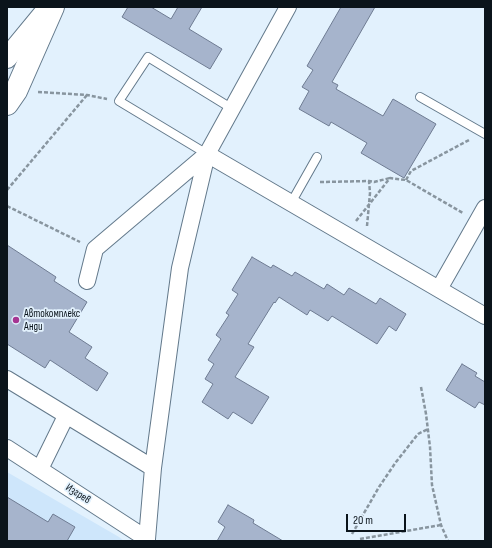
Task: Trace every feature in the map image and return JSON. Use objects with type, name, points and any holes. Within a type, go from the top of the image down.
[{"type":"main road","points":[[12,97],[53,7]]},
{"type":"street","points":[[7,58],[49,7]]},
{"type":"street","points":[[147,540],[153,468],[180,268],[207,154],[288,7]]},
{"type":"street","points":[[207,154],[485,316]]},
{"type":"street","points":[[86,281],[96,250],[207,154]]},
{"type":"street","points":[[439,289],[485,208]]},
{"type":"street","points":[[7,379],[153,468]]},
{"type":"street","points":[[40,469],[66,416]]},
{"type":"street","name":"Изгрев","points":[[7,448],[147,540]]},
{"type":"lane","points":[[207,154],[119,101],[148,57],[231,108]]},
{"type":"lane","points":[[420,97],[484,133]]},
{"type":"lane","points":[[291,203],[317,157]]},
{"type":"path","points":[[7,190],[87,95]]},
{"type":"path","points":[[12,97],[87,95],[119,101]]},
{"type":"path","points":[[406,180],[411,171],[484,133]]},
{"type":"path","points":[[346,235],[390,178]]},
{"type":"path","points":[[303,182],[374,182],[390,178],[406,180],[477,222]]},
{"type":"path","points":[[363,245],[369,205],[369,181]]},
{"type":"path","points":[[7,206],[96,250]]},
{"type":"path","points":[[421,388],[428,429],[432,485],[441,525],[448,541]]},
{"type":"path","points":[[352,534],[378,487],[396,462],[418,434],[428,429]]},
{"type":"path","points":[[360,538],[441,525]]},
{"type":"shaded area","points":[[7,472],[119,537],[124,541],[7,541]]},
{"type":"building","points":[[128,7],[151,7],[171,19],[178,7],[202,7],[189,29],[222,49],[210,69],[122,17]]},
{"type":"building","points":[[341,7],[375,7],[332,82],[338,85],[336,89],[383,116],[393,99],[436,124],[404,178],[361,153],[367,143],[331,122],[329,126],[299,109],[309,91],[302,87],[313,70],[307,66]]},
{"type":"building","points":[[7,245],[56,277],[54,281],[87,302],[69,332],[92,347],[85,358],[108,373],[97,391],[50,360],[45,368],[7,344]]},
{"type":"building","points":[[252,257],[271,268],[273,265],[292,276],[295,272],[324,289],[327,284],[344,295],[349,288],[376,304],[380,298],[406,314],[396,331],[389,326],[377,344],[332,316],[328,321],[310,310],[307,315],[279,297],[275,303],[274,302],[248,344],[254,347],[235,377],[269,397],[252,424],[233,412],[228,419],[202,402],[213,384],[205,379],[214,364],[208,360],[221,339],[216,335],[229,315],[226,313],[238,294],[232,290]]},
{"type":"building","points":[[462,364],[477,373],[475,376],[485,382],[485,405],[479,402],[475,408],[446,390]]},
{"type":"building","points":[[7,497],[48,522],[53,514],[75,527],[67,541],[7,541]]},
{"type":"building","points":[[228,505],[254,520],[253,523],[283,541],[217,541],[225,527],[218,522]]},
{"type":"place","name":"Автокомплекс Анди","points":[[16,320]]}]
